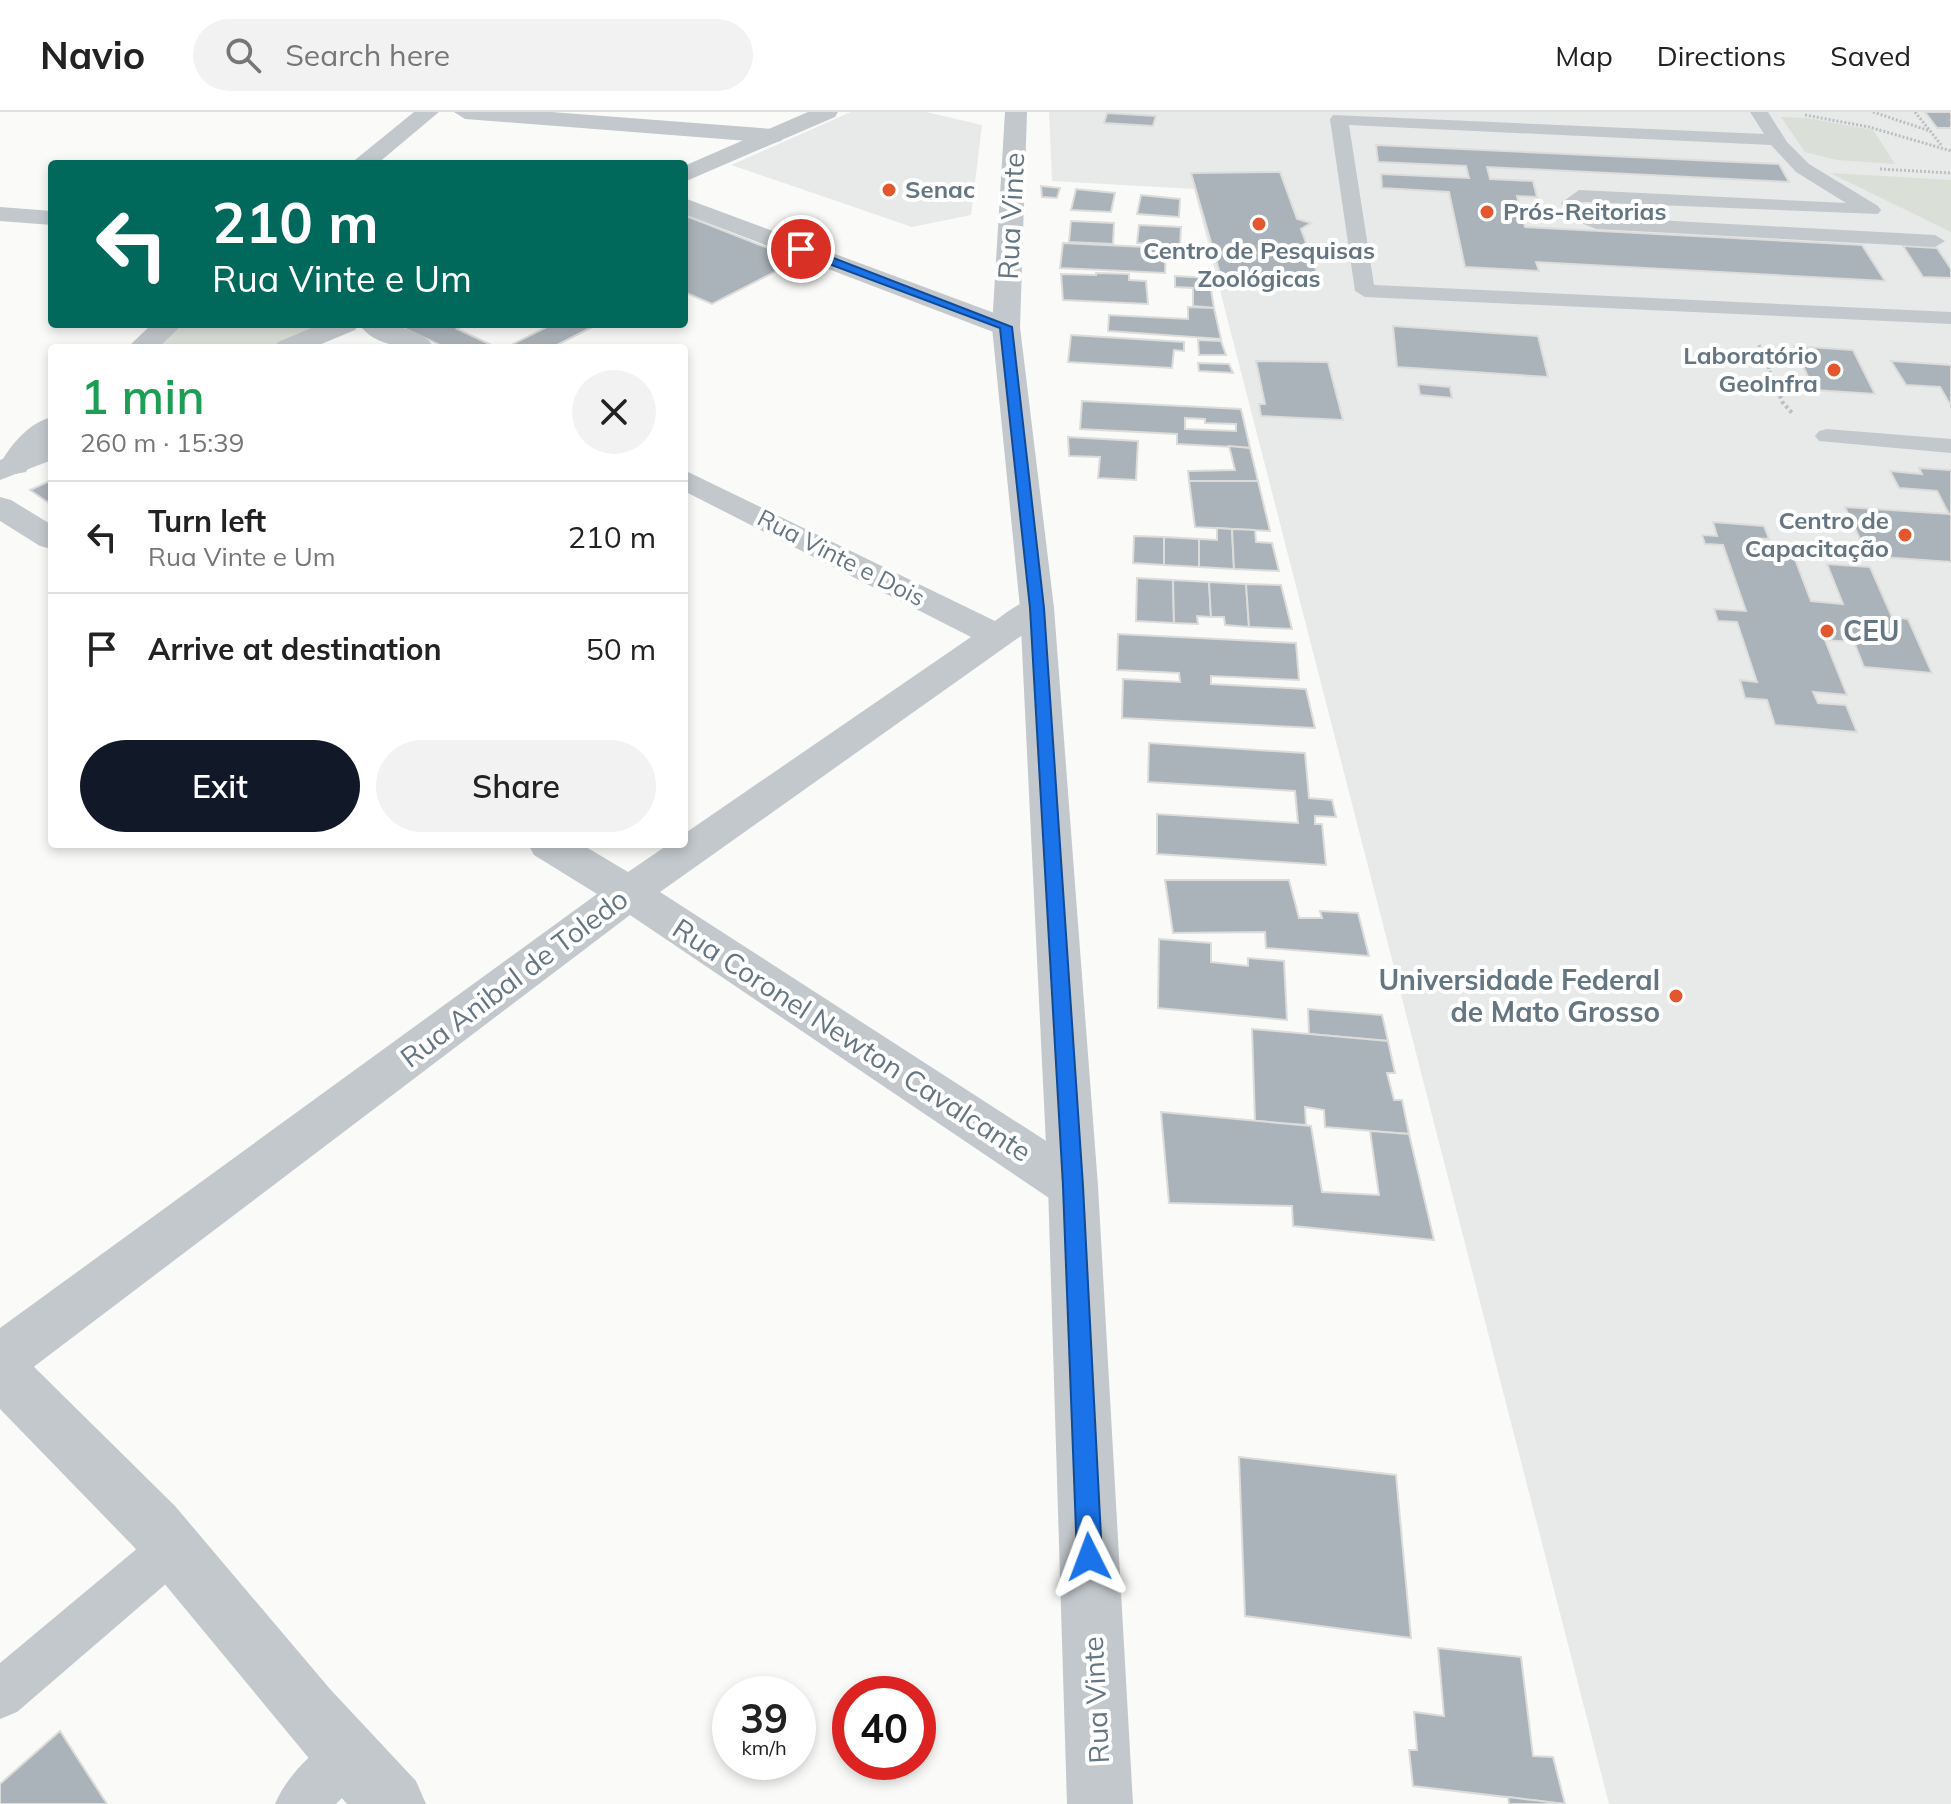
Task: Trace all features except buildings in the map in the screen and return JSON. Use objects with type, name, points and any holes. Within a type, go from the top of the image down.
[{"type":"street","points":[[367,160],[428,112]]},
{"type":"street","points":[[465,112],[773,136]]},
{"type":"street","points":[[688,173],[827,112]]},
{"type":"street","name":"Rua Vinte","points":[[1016,112],[1006,327],[1037,608],[1073,1186],[1100,1804]]},
{"type":"street","points":[[688,207],[1006,327]]},
{"type":"street","points":[[0,214],[48,218]]},
{"type":"street","points":[[146,344],[164,328]]},
{"type":"street","points":[[298,344],[336,328]]},
{"type":"street","points":[[381,328],[413,344]]},
{"type":"street","points":[[18,457],[48,430]]},
{"type":"street","name":"Rua Vinte e Dois","points":[[688,481],[997,636]]},
{"type":"street","points":[[0,507],[48,537]]},
{"type":"street","name":"Rua Anibal de Toledo","points":[[0,1360],[629,893],[1037,608]]},
{"type":"street","name":"Rua Coronel Newton Cavalcante","points":[[556,848],[629,893],[1073,1186]]},
{"type":"street","points":[[0,1371],[101,1470],[173,1548],[346,1758],[393,1804]]},
{"type":"lane","points":[[1759,113],[1774,140],[1797,167],[1815,180],[1943,245]]},
{"type":"lane","points":[[1774,140],[1339,119],[1365,291],[1951,318]]},
{"type":"lane","points":[[1871,210],[1579,196],[1570,203],[1576,214],[1596,223],[1943,245]]},
{"type":"lane","points":[[1827,436],[1951,446]]},
{"type":"lane","points":[[0,1695],[173,1548]]},
{"type":"lane","points":[[300,1804],[346,1758]]},
{"type":"path","points":[[1832,119],[1840,112]]},
{"type":"path","points":[[1873,112],[1930,131]]},
{"type":"path","points":[[1915,112],[1944,148]]},
{"type":"path","points":[[1759,113],[1832,119],[1951,151]]},
{"type":"path","points":[[1744,309],[1783,403],[1796,418],[1827,436]]},
{"type":"shaded area","name":"Senac","points":[[851,112],[926,112],[982,125],[971,215],[912,227],[731,165]]},
{"type":"shaded area","name":"Universidade Federal de Mato Grosso","points":[[1049,112],[1951,112],[1951,1804],[1609,1804],[1194,189],[1052,181]]},
{"type":"shaded area","points":[[1781,117],[1807,118],[1873,130],[1895,164],[1837,160],[1805,152]]},
{"type":"shaded area","points":[[1830,173],[1951,180],[1951,232]]},
{"type":"shaded area","points":[[178,328],[323,328],[286,344],[160,344]]},
{"type":"place","name":"Senac","points":[[889,190]]},
{"type":"place","name":"Prós-Reitorias","points":[[1487,212]]},
{"type":"place","name":"Centro de Pesquisas Zoológicas","points":[[1259,224]]},
{"type":"place","name":"Laboratório GeoInfra","points":[[1834,370]]},
{"type":"place","name":"Centro de Capacitação","points":[[1905,535]]},
{"type":"place","name":"CEU","points":[[1827,631]]},
{"type":"place","name":"Universidade Federal de Mato Grosso","points":[[1676,996]]},
{"type":"route","points":[[801,249],[1006,327],[1037,608],[1073,1186],[1089,1557]]}]
